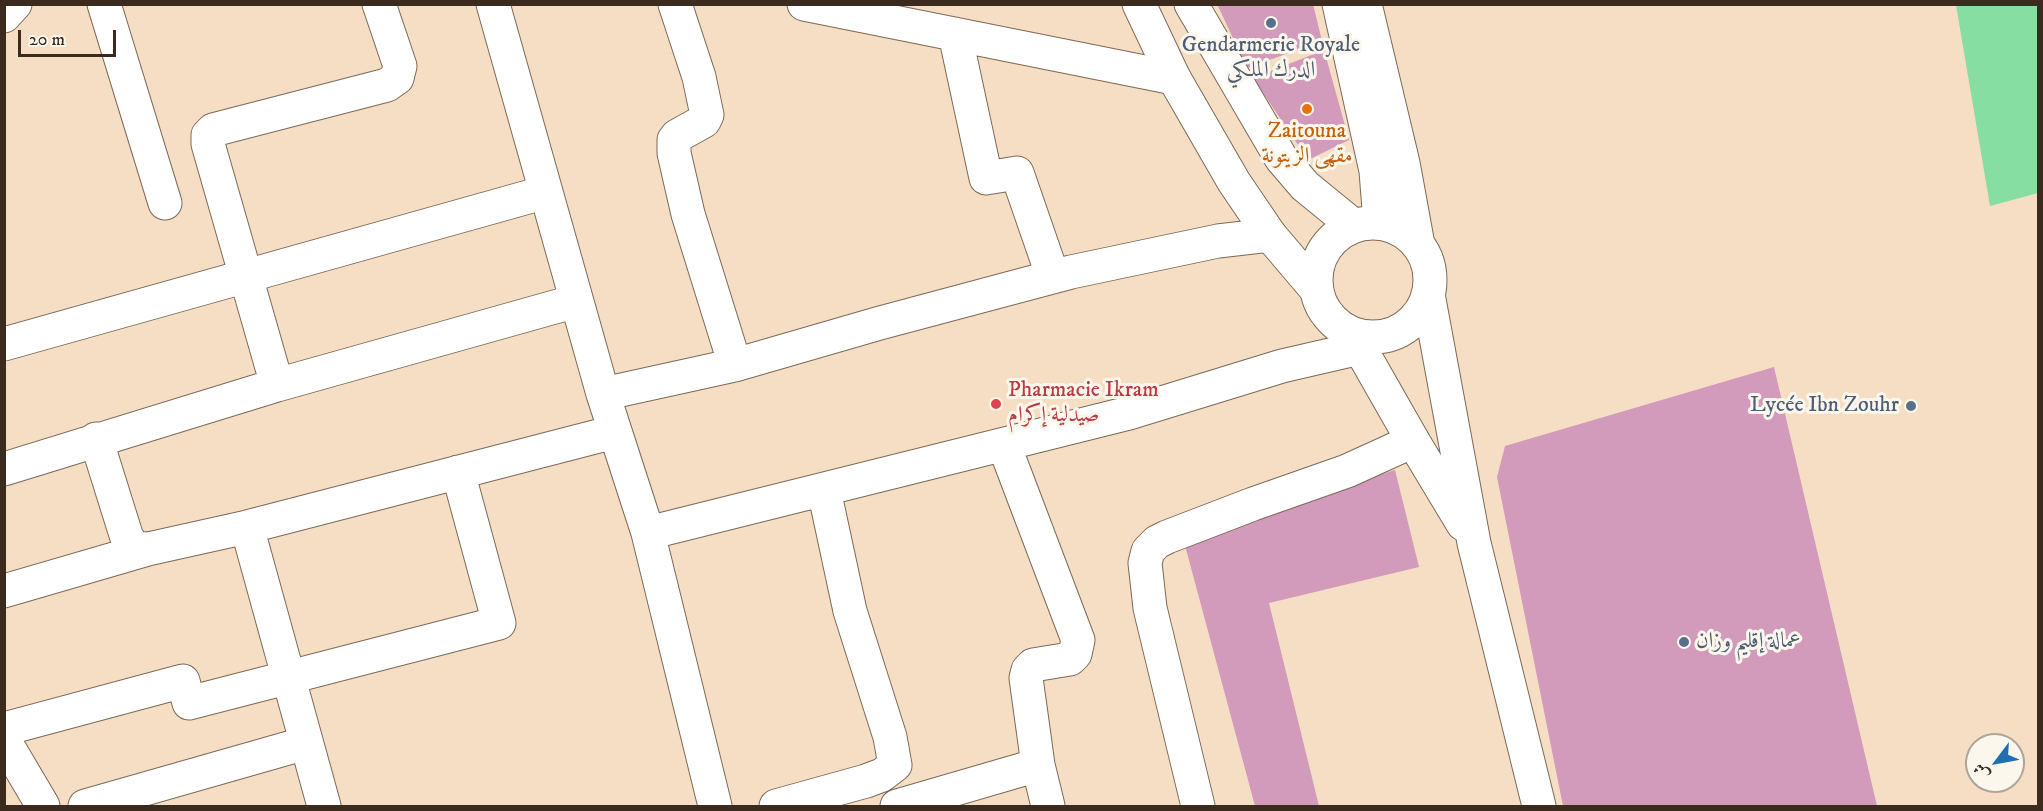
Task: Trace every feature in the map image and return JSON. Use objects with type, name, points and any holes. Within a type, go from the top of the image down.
[{"type":"street","points":[[4,16],[15,4]]},
{"type":"street","points":[[104,4],[165,202]]},
{"type":"street","points":[[277,385],[208,144],[208,135],[213,130],[387,85],[398,78],[400,66],[379,4]]},
{"type":"street","points":[[494,4],[614,432],[648,534],[715,807]]},
{"type":"street","points":[[675,4],[699,77],[707,114],[704,121],[677,136],[674,140],[674,153],[688,214],[735,364]]},
{"type":"street","points":[[804,4],[1174,78]]},
{"type":"street","points":[[1139,4],[1174,78],[1234,182],[1270,235],[1316,288]]},
{"type":"street","points":[[1191,4],[1281,158],[1305,186],[1328,206],[1367,224],[1402,231],[1418,245]]},
{"type":"street","points":[[1339,4],[1376,171],[1367,224]]},
{"type":"street","points":[[648,534],[1129,413],[1356,341],[1390,335],[1408,326],[1421,311],[1428,294],[1430,277],[1426,260],[1418,245],[1404,163],[1365,4]]},
{"type":"street","points":[[956,34],[986,178],[1017,173],[1053,277]]},
{"type":"street","points":[[4,344],[546,192]]},
{"type":"street","points":[[1367,224],[1337,235],[1323,250],[1316,268],[1316,288],[1322,307],[1335,323],[1356,341],[1473,543]]},
{"type":"street","points":[[603,394],[735,364],[1053,277],[1218,241],[1270,235]]},
{"type":"street","points":[[1428,294],[1473,543],[1539,807]]},
{"type":"street","points":[[4,469],[277,385],[576,301]]},
{"type":"street","points":[[4,591],[148,549],[247,526],[614,432]]},
{"type":"street","points":[[96,439],[126,538],[135,548],[148,549]]},
{"type":"street","points":[[1198,807],[1150,608],[1145,562],[1148,551],[1157,542],[1167,537],[1347,471],[1413,441]]},
{"type":"street","points":[[1004,445],[1078,640],[1076,654],[1070,659],[1033,665],[1028,670],[1026,678],[1038,765],[1048,807]]},
{"type":"street","points":[[4,729],[183,681],[189,703],[498,623],[458,472]]},
{"type":"street","points":[[776,807],[844,797],[866,781],[882,775],[895,765],[890,737],[850,611],[824,490]]},
{"type":"street","points":[[247,526],[324,807]]},
{"type":"street","points":[[4,740],[25,790]]},
{"type":"street","points":[[85,807],[306,743]]},
{"type":"street","points":[[897,807],[1038,765]]},
{"type":"green space","points":[[1956,5],[2038,5],[2038,193],[1990,206]]},
{"type":"building","name":"Gendarmerie Royale الدرك الملكي","points":[[1217,4],[1313,4],[1322,41],[1247,68]]},
{"type":"building","name":"Zaitouna مقهى الزيتونة","points":[[1324,50],[1349,140],[1308,160],[1253,78]]},
{"type":"building","name":"عمالة إقليم وزان","points":[[1774,367],[1877,806],[1563,806],[1497,477],[1505,446]]},
{"type":"building","points":[[1395,470],[1419,567],[1269,603],[1319,806],[1255,806],[1183,538]]},
{"type":"place","name":"Gendarmerie Royale الدرك الملكي","points":[[1271,23]]},
{"type":"place","name":"Zaitouna مقهى الزيتونة","points":[[1307,109]]},
{"type":"place","name":"Pharmacie Ikram صيدلية إكرام","points":[[996,404]]},
{"type":"place","name":"Lycée Ibn Zouhr","points":[[1911,406]]},
{"type":"place","name":"عمالة إقليم وزان","points":[[1684,642]]}]
